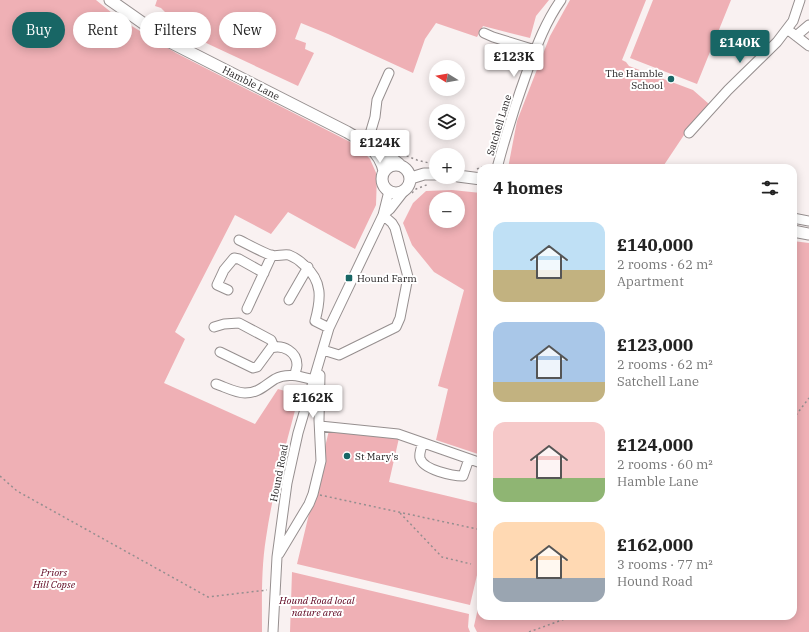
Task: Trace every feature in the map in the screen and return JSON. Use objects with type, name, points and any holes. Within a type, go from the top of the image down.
[{"type":"main road","name":"Hamble Lane","points":[[113,1],[170,42],[347,132],[369,146],[383,166],[381,173]]},
{"type":"main road","points":[[369,146],[387,155],[400,159],[409,172],[410,183],[407,192],[385,192],[381,173],[400,159]]},
{"type":"main road","points":[[410,178],[424,174],[429,176]]},
{"type":"main road","points":[[465,178],[477,179]]},
{"type":"main road","points":[[797,232],[809,234]]},
{"type":"street","name":"Satchell Lane","points":[[498,164],[510,122],[535,50],[545,27],[561,0]]},
{"type":"street","points":[[689,133],[728,90],[777,42],[793,21],[800,0]]},
{"type":"street","points":[[796,36],[809,25]]},
{"type":"street","points":[[787,29],[809,46]]},
{"type":"street","points":[[484,33],[535,50]]},
{"type":"street","points":[[369,146],[377,100],[389,73]]},
{"type":"street","name":"Hound Road","points":[[273,632],[277,557],[286,483],[298,432],[329,328],[383,215],[385,192]]},
{"type":"street","points":[[277,557],[308,504],[321,461],[319,384],[322,353],[339,355],[396,327],[400,318],[408,277],[395,228],[383,215],[407,192]]},
{"type":"street","points":[[797,219],[809,221]]},
{"type":"street","points":[[239,240],[272,256],[281,254],[290,255],[308,267],[315,275],[319,289],[319,307],[315,321],[329,328]]},
{"type":"street","points":[[247,309],[272,256]]},
{"type":"street","points":[[228,290],[217,285],[224,270],[234,258],[239,259],[264,273]]},
{"type":"street","points":[[290,300],[308,267]]},
{"type":"street","points":[[214,327],[224,324],[239,323],[271,340],[274,347]]},
{"type":"street","points":[[220,352],[253,368],[257,367],[269,351],[274,347],[286,348],[292,354],[297,366],[295,375]]},
{"type":"street","points":[[216,384],[244,393],[256,391],[265,387],[276,378],[295,375],[314,380]]},
{"type":"street","points":[[320,426],[398,434],[477,462]]},
{"type":"street","points":[[423,443],[419,453],[420,461],[429,468],[463,476],[469,459]]},
{"type":"path","points":[[400,159],[429,163]]},
{"type":"path","points":[[381,173],[385,192]]},
{"type":"path","points":[[407,192],[429,183]]},
{"type":"path","points":[[797,414],[809,398]]},
{"type":"path","points":[[0,476],[17,491],[208,597],[270,589]]},
{"type":"path","points":[[312,494],[477,528]]},
{"type":"path","points":[[399,512],[442,557],[471,564]]},
{"type":"path","points":[[529,632],[562,620]]},
{"type":"green space","name":"Priors Hill Copse","points":[[0,0],[96,0],[111,12],[73,12],[73,48],[132,48],[132,26],[140,31],[140,48],[168,48],[358,146],[370,159],[377,175],[376,205],[355,249],[288,212],[271,234],[235,215],[175,332],[185,339],[164,383],[255,424],[278,389],[299,395],[276,484],[264,550],[262,632],[0,632]]},
{"type":"green space","points":[[157,0],[549,0],[536,16],[530,38],[483,26],[477,37],[436,23],[425,39],[413,73],[301,23],[295,39],[306,43],[305,49],[314,53],[298,86],[211,45],[211,12],[165,12],[161,8],[155,6]]},
{"type":"green space","points":[[570,0],[646,0],[622,60],[629,66],[693,90],[709,104],[684,135],[665,164],[509,164],[517,121],[550,36]]},
{"type":"green space","points":[[653,0],[731,0],[697,84],[630,58]]},
{"type":"green space","points":[[452,190],[477,193],[477,454],[436,440],[448,389],[438,386],[464,290],[434,272],[412,245],[403,223],[413,203],[426,191]]},
{"type":"green space","points":[[797,242],[809,243],[809,632],[477,632],[474,626],[477,613],[477,620],[797,620]]},
{"type":"green space","points":[[331,422],[399,438],[389,482],[477,503],[477,575],[470,605],[297,564]]},
{"type":"green space","name":"Hound Road local nature area","points":[[292,572],[469,614],[468,627],[470,632],[290,632]]},
{"type":"place","name":"The Hamble School","points":[[671,79]]},
{"type":"place","name":"Hound Farm","points":[[349,278]]},
{"type":"place","name":"St Mary's","points":[[347,456]]}]
